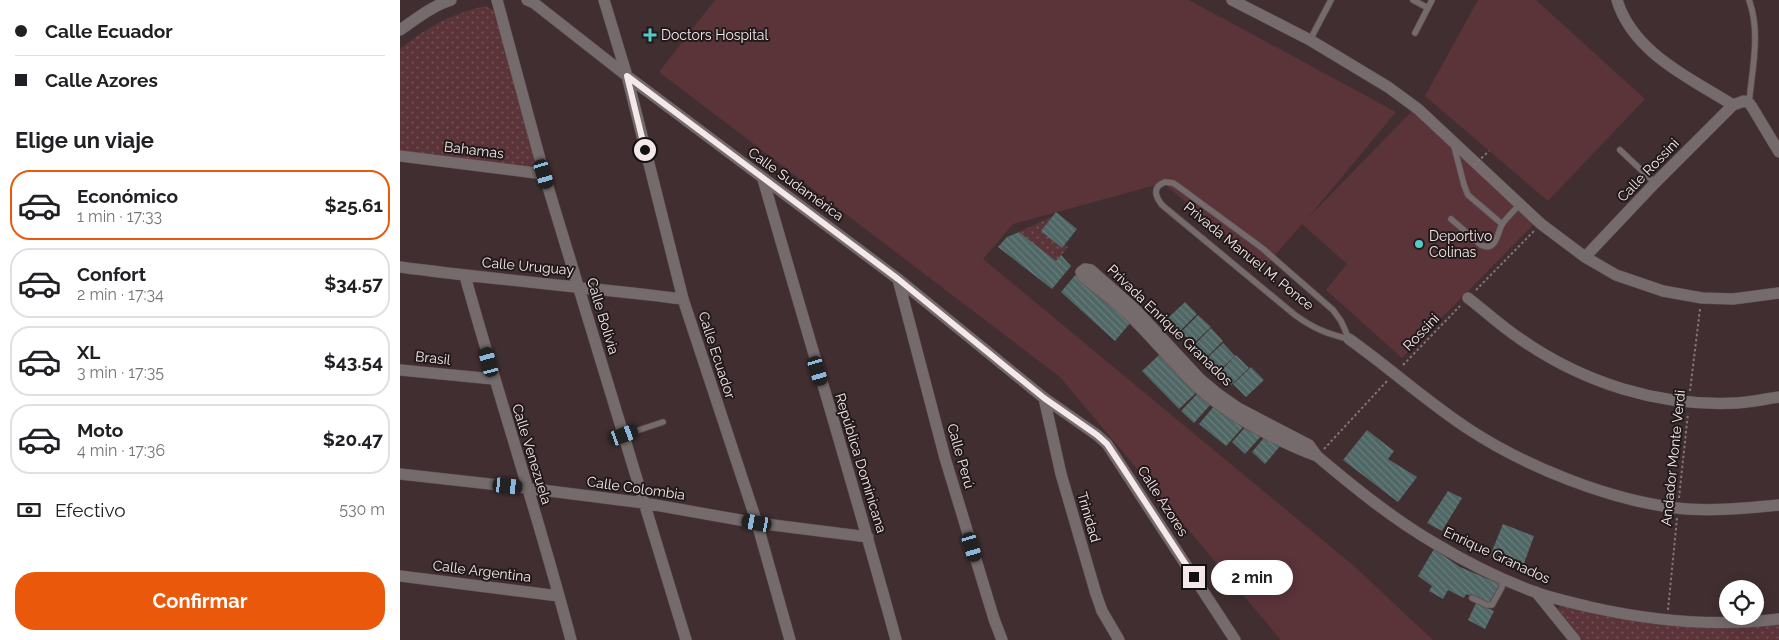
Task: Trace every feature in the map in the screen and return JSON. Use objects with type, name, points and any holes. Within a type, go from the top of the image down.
[{"type":"street","points":[[400,30],[443,2],[451,0]]},
{"type":"street","name":"Calle Bolivia","points":[[496,0],[544,174],[686,640]]},
{"type":"street","name":"Calle Sudamérica","points":[[527,0],[592,47],[627,76],[898,279],[1044,398]]},
{"type":"street","name":"Calle Ecuador","points":[[604,0],[627,76],[683,299],[757,523],[790,640]]},
{"type":"street","points":[[1232,0],[1310,40],[1388,87],[1418,109],[1542,224],[1585,257],[1616,275],[1663,291],[1702,298],[1733,299],[1779,293]]},
{"type":"street","points":[[1617,0],[1630,28],[1649,50],[1733,105],[1744,101],[1749,103],[1779,152]]},
{"type":"street","name":"Calle Rossini","points":[[1585,257],[1733,105]]},
{"type":"street","name":"Bahamas","points":[[400,156],[544,174]]},
{"type":"street","name":"República Dominicana","points":[[763,179],[812,353],[868,537],[896,640]]},
{"type":"street","name":"Calle Uruguay","points":[[400,267],[465,276],[578,286],[683,299]]},
{"type":"street","name":"Privada Enrique Granados","points":[[1088,269],[1091,270],[1135,309],[1200,379],[1218,394],[1238,408],[1309,446],[1317,456],[1295,447],[1234,415],[1213,400],[1190,379],[1128,313],[1083,277],[1081,272],[1088,269]]},
{"type":"street","name":"Calle Venezuela","points":[[465,276],[493,379],[571,640]]},
{"type":"street","name":"Calle Perú","points":[[898,279],[945,458],[1002,640]]},
{"type":"street","points":[[1468,298],[1518,338],[1560,363],[1592,378],[1650,396],[1689,402],[1738,403],[1779,397]]},
{"type":"street","name":"Privada Manuel M. Ponce","points":[[1349,339],[1421,395],[1471,430],[1527,462],[1585,485],[1637,501],[1678,509],[1738,509],[1779,505]]},
{"type":"street","name":"Brasil","points":[[400,370],[493,379]]},
{"type":"street","name":"Trinidad","points":[[1044,398],[1061,474],[1096,594],[1102,611],[1119,640]]},
{"type":"street","name":"Calle Azores","points":[[1044,398],[1107,444],[1235,640]]},
{"type":"street","name":"Enrique Granados","points":[[1317,456],[1362,493],[1437,545],[1475,565],[1536,592],[1630,615],[1667,620],[1731,623],[1779,619]]},
{"type":"street","name":"Calle Colombia","points":[[400,474],[644,503],[757,523],[868,537]]},
{"type":"street","name":"Calle Argentina","points":[[400,576],[559,596]]},
{"type":"street","points":[[1536,592],[1575,640]]},
{"type":"lane","points":[[1310,40],[1331,0]]},
{"type":"lane","points":[[1413,0],[1428,8]]},
{"type":"lane","points":[[1415,34],[1432,0]]},
{"type":"lane","points":[[1749,0],[1755,31],[1749,103]]},
{"type":"lane","points":[[1454,142],[1468,195],[1502,224]]},
{"type":"lane","points":[[1620,150],[1655,183]]},
{"type":"lane","name":"Privada Manuel M. Ponce","points":[[1165,182],[1173,183],[1262,248],[1333,310],[1341,321],[1349,339],[1312,327],[1295,315],[1162,205],[1156,197],[1156,190],[1159,184],[1165,182]]},
{"type":"lane","points":[[1451,219],[1485,247],[1490,246],[1498,239],[1502,224],[1520,204]]},
{"type":"lane","points":[[624,435],[662,422]]},
{"type":"lane","points":[[1472,598],[1492,605],[1502,584],[1500,581],[1476,571],[1475,565]]},
{"type":"path","points":[[1474,165],[1490,151]]},
{"type":"path","name":"Rossini","points":[[1317,456],[1394,374],[1542,224]]},
{"type":"path","name":"Andador Monte Verdi","points":[[1667,620],[1689,402],[1702,298]]},
{"type":"shaded area","points":[[715,0],[1189,0],[1396,112],[1306,220],[1414,109],[1536,222],[1402,358],[1326,290],[1347,264],[1302,224],[1265,267],[1163,183],[1013,224],[983,259],[1354,566],[1433,640],[1281,640],[1060,377],[659,72]]},
{"type":"shaded area","points":[[1478,0],[1536,0],[1645,99],[1548,201],[1425,96]]},
{"type":"shaded area","points":[[485,6],[493,10],[538,161],[537,167],[531,169],[400,152],[400,49],[440,22]]},
{"type":"shaded area","points":[[1053,216],[1041,231],[1062,248],[1065,244],[1068,247],[1056,262],[1019,232]]},
{"type":"shaded area","points":[[1562,604],[1637,621],[1719,622],[1719,625],[1779,623],[1779,640],[1583,640],[1558,609]]},
{"type":"building","points":[[1056,212],[1077,229],[1062,248],[1041,231]]},
{"type":"building","points":[[1019,232],[1056,261],[1061,255],[1071,266],[1052,289],[998,247],[1007,237]]},
{"type":"building","points":[[1077,273],[1131,322],[1115,341],[1061,292]]},
{"type":"building","points":[[1185,302],[1197,314],[1179,332],[1167,319]]},
{"type":"building","points":[[1198,315],[1211,327],[1193,344],[1181,332]]},
{"type":"building","points":[[1211,328],[1223,341],[1206,358],[1193,346]]},
{"type":"building","points":[[1223,343],[1235,356],[1217,373],[1205,360]]},
{"type":"building","points":[[1160,354],[1197,392],[1179,409],[1142,371]]},
{"type":"building","points":[[1236,355],[1249,368],[1231,385],[1219,373]]},
{"type":"building","points":[[1251,367],[1264,380],[1246,397],[1233,384]]},
{"type":"building","points":[[1198,393],[1211,404],[1194,423],[1181,411]]},
{"type":"building","points":[[1215,405],[1243,427],[1226,446],[1199,424]]},
{"type":"building","points":[[1248,424],[1262,435],[1245,454],[1232,442]]},
{"type":"building","points":[[1367,430],[1394,451],[1388,459],[1417,477],[1398,502],[1343,460]]},
{"type":"building","points":[[1268,433],[1281,445],[1265,464],[1252,452]]},
{"type":"building","points":[[1448,491],[1462,498],[1442,531],[1427,523]]},
{"type":"building","points":[[1503,524],[1534,536],[1522,569],[1490,556]]},
{"type":"building","points":[[1434,549],[1460,567],[1500,584],[1489,603],[1466,594],[1464,598],[1448,590],[1443,599],[1429,591],[1432,586],[1418,576]]},
{"type":"building","points":[[1476,603],[1494,611],[1485,629],[1468,620]]},
{"type":"place","name":"Doctors Hospital","points":[[650,35]]},
{"type":"place","name":"Deportivo Colinas","points":[[1419,244]]},
{"type":"route","points":[[645,150],[627,76],[834,230],[898,279],[1044,398],[1097,435],[1107,444],[1194,577]]}]
